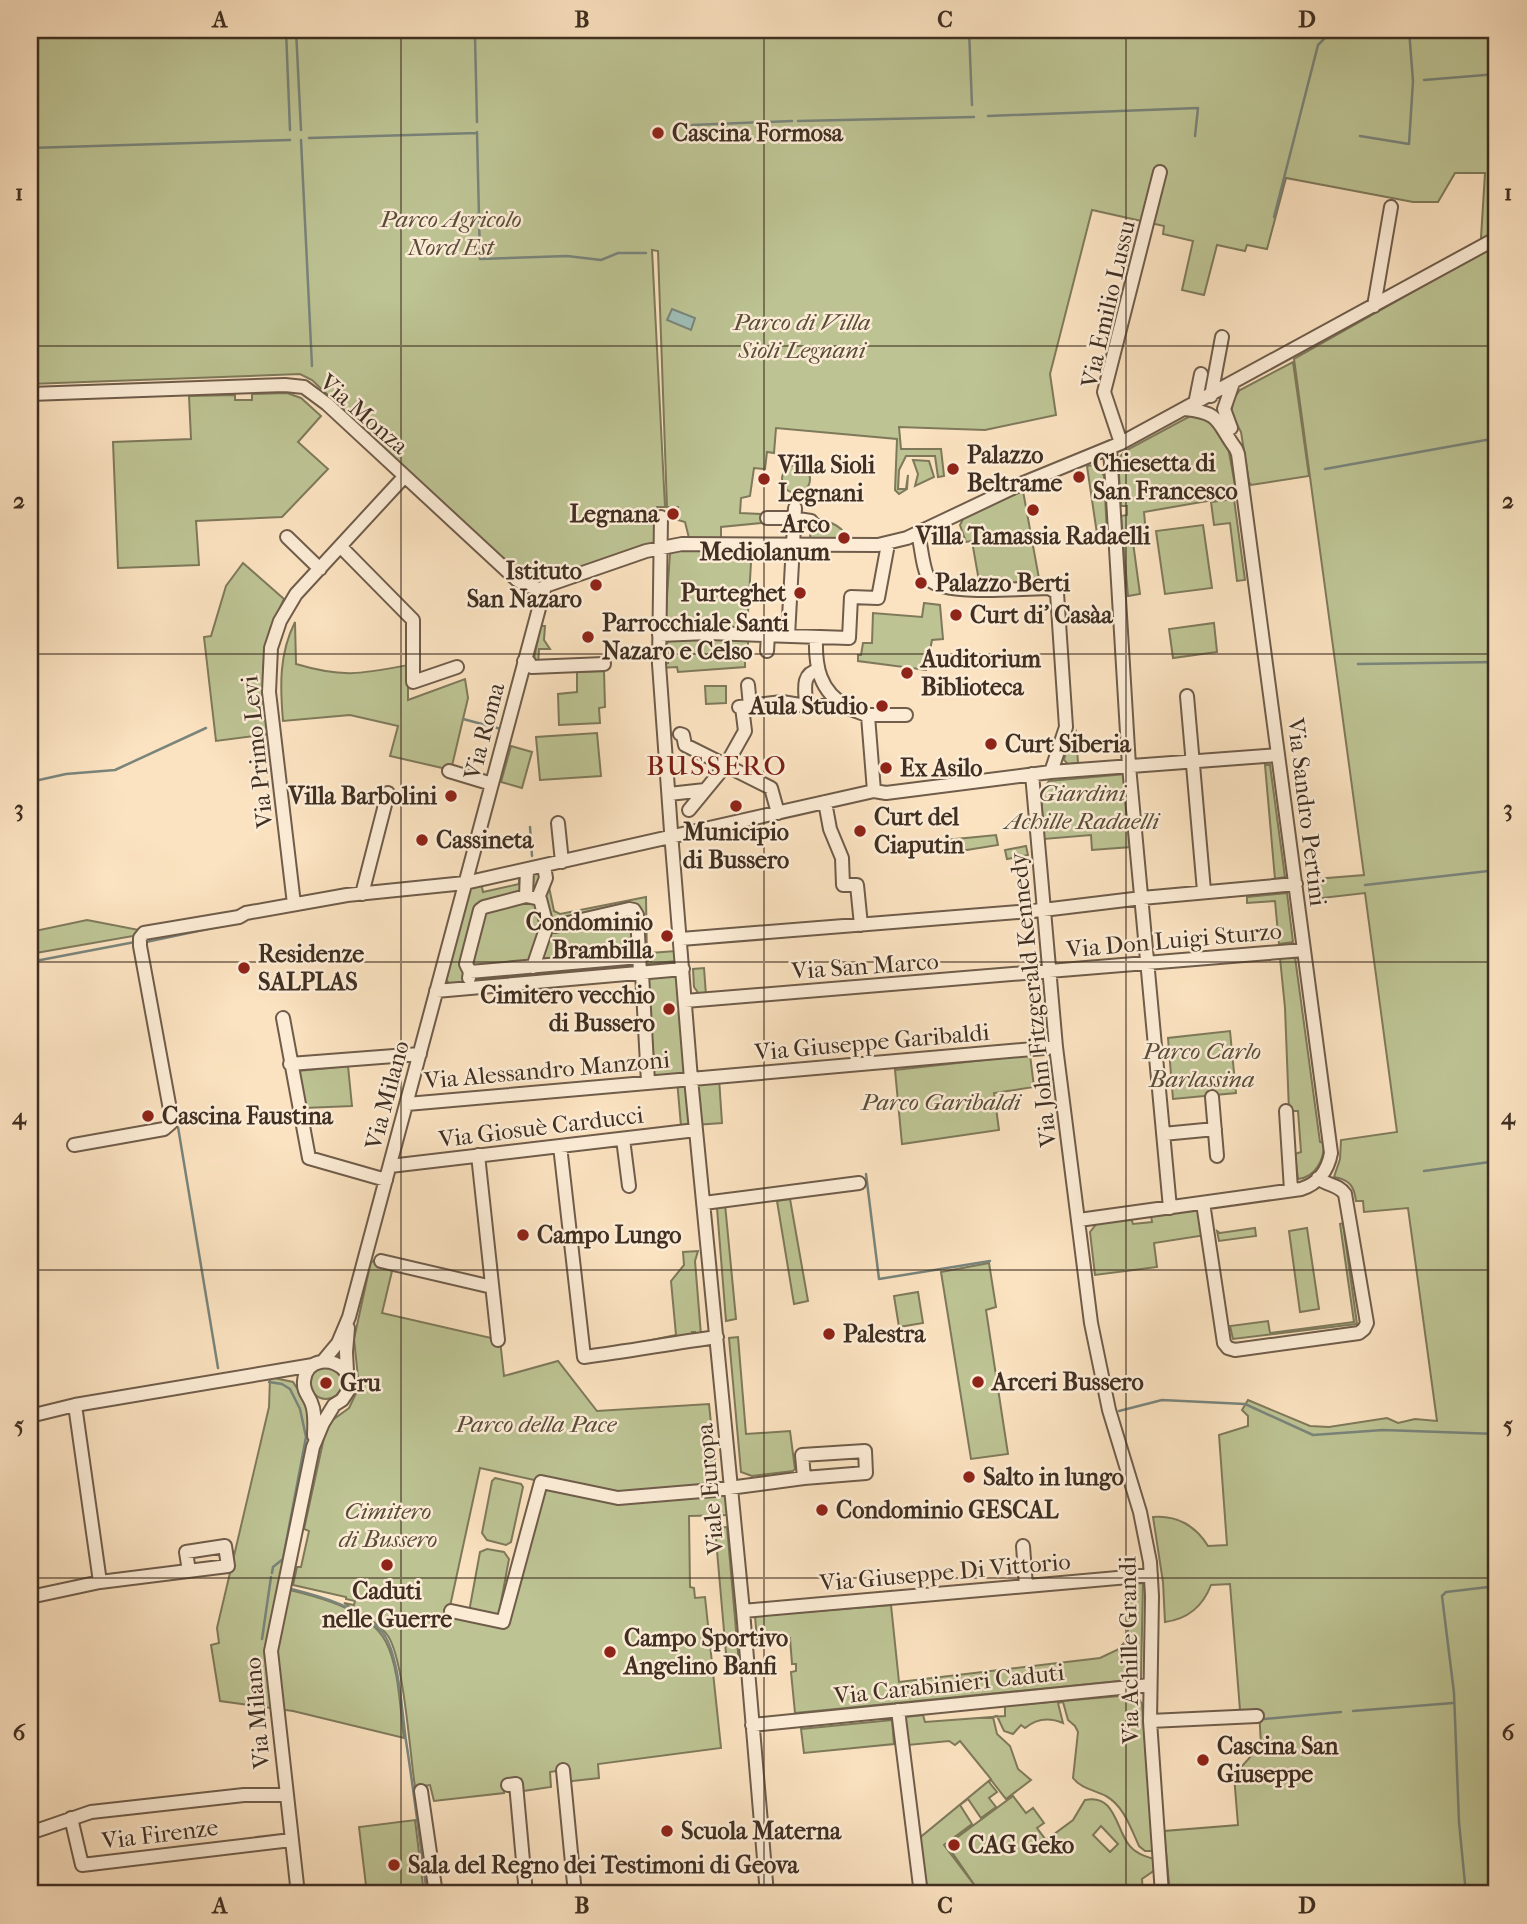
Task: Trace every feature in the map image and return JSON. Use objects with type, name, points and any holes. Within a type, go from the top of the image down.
[{"type":"street","name":"Via Emilio Lussu","points":[[1160,172],[1104,392],[1115,446],[1129,766],[1170,1208]]},
{"type":"street","points":[[1374,306],[1391,207]]},
{"type":"street","points":[[544,590],[549,584],[662,547],[682,544],[888,544],[918,533],[969,508],[1115,446],[1497,238]]},
{"type":"street","points":[[1209,396],[1222,337]]},
{"type":"street","points":[[1190,406],[1201,374]]},
{"type":"street","points":[[1222,419],[1225,403],[1234,383]]},
{"type":"street","name":"Via Monza","points":[[30,394],[285,385],[304,387],[327,404],[517,580],[544,590]]},
{"type":"street","points":[[1209,396],[1220,404],[1222,419]]},
{"type":"street","points":[[1190,406],[1222,419]]},
{"type":"street","name":"Via Sandro Pertini","points":[[1222,419],[1235,437],[1331,1149],[1328,1165],[1318,1178]]},
{"type":"street","name":"Via Primo Levi","points":[[294,904],[269,692],[269,663],[275,635],[296,594],[404,477]]},
{"type":"street","points":[[767,518],[795,513],[811,521]]},
{"type":"street","points":[[788,636],[795,513]]},
{"type":"street","name":"Viale Europa","points":[[662,517],[659,635],[672,836],[691,1079],[743,1611],[767,1894]]},
{"type":"street","points":[[918,533],[931,581],[950,588],[1053,589],[1059,596],[1066,727],[1051,772]]},
{"type":"street","points":[[287,537],[320,569]]},
{"type":"street","points":[[659,635],[708,633],[849,638],[850,597],[878,597],[888,544]]},
{"type":"street","points":[[341,547],[411,617],[413,682],[457,667]]},
{"type":"street","name":"Via Roma","points":[[465,883],[544,590]]},
{"type":"street","points":[[767,650],[768,635]]},
{"type":"street","points":[[816,637],[815,658],[818,670],[827,688],[840,702],[867,715],[906,715]]},
{"type":"street","points":[[524,660],[532,667],[604,664]]},
{"type":"street","points":[[806,706],[806,677],[810,672],[818,670]]},
{"type":"street","points":[[689,810],[726,765],[745,731],[744,707],[748,685]]},
{"type":"street","points":[[1187,696],[1204,891]]},
{"type":"street","points":[[744,707],[782,702],[806,706],[840,702]]},
{"type":"street","points":[[867,715],[874,791]]},
{"type":"street","points":[[680,734],[683,735],[685,745],[771,789],[778,813]]},
{"type":"street","points":[[74,1145],[166,1128],[170,1125],[172,1117],[140,946],[141,936],[146,933],[239,917],[246,913],[294,904],[465,883],[874,791],[886,793],[1051,772],[1278,755]]},
{"type":"street","points":[[449,771],[492,783]]},
{"type":"street","name":"Via John Fitzgerald Kennedy","points":[[1032,774],[1056,1048],[1079,1220]]},
{"type":"street","points":[[669,794],[705,790]]},
{"type":"street","points":[[362,894],[388,793]]},
{"type":"street","points":[[825,802],[830,829],[842,858],[844,885],[857,885],[860,925]]},
{"type":"street","points":[[558,823],[562,862]]},
{"type":"street","points":[[467,988],[470,972],[466,964],[480,910],[532,897],[546,878],[544,866]]},
{"type":"street","points":[[527,870],[532,897],[548,923],[555,926],[632,909],[637,915],[648,1082]]},
{"type":"street","name":"Via Milano","points":[[298,1894],[271,1649],[313,1447],[315,1420],[304,1377],[338,1343],[349,1317],[465,883]]},
{"type":"street","points":[[681,939],[1043,911],[1204,891],[1296,884]]},
{"type":"street","points":[[526,983],[528,967],[548,923]]},
{"type":"street","name":"Via Don Luigi Sturzo","points":[[1048,972],[1304,950]]},
{"type":"street","points":[[470,972],[639,957]]},
{"type":"street","points":[[580,962],[582,978]]},
{"type":"street","points":[[436,991],[683,969]]},
{"type":"street","name":"Via San Marco","points":[[685,1001],[1048,972]]},
{"type":"street","points":[[283,1018],[309,1158],[386,1180]]},
{"type":"street","name":"Via Giuseppe Garibaldi","points":[[691,1079],[1056,1048]]},
{"type":"street","points":[[290,1064],[420,1054]]},
{"type":"street","name":"Via Alessandro Manzoni","points":[[407,1104],[691,1079]]},
{"type":"street","points":[[1212,1097],[1217,1156]]},
{"type":"street","points":[[1286,1111],[1291,1191]]},
{"type":"street","points":[[1163,1134],[1215,1129]]},
{"type":"street","name":"Via Giosuè Carducci","points":[[390,1166],[696,1130]]},
{"type":"street","points":[[623,1139],[629,1186]]},
{"type":"street","points":[[560,1146],[584,1356],[649,1349],[717,1337]]},
{"type":"street","points":[[478,1156],[498,1340]]},
{"type":"street","points":[[1079,1220],[1170,1208],[1203,1203],[1291,1191],[1307,1187],[1318,1178],[1325,1184],[1339,1187],[1345,1194],[1367,1323],[1364,1329],[1359,1333],[1234,1350],[1228,1348],[1224,1343],[1203,1203]]},
{"type":"street","points":[[704,1203],[859,1183]]},
{"type":"street","name":"Via Achille Grandi","points":[[1079,1220],[1099,1370],[1142,1520],[1151,1575],[1150,1721],[1162,1894]]},
{"type":"street","points":[[381,1261],[492,1287]]},
{"type":"street","name":"Via Milano","points":[[313,1447],[321,1425],[334,1405],[342,1400],[348,1391],[346,1372],[349,1317]]},
{"type":"street","points":[[30,1416],[75,1405],[318,1363],[336,1363],[346,1372]]},
{"type":"street","points":[[259,1374],[289,1377],[322,1406],[334,1405]]},
{"type":"street","points":[[75,1405],[100,1582]]},
{"type":"street","points":[[451,1612],[503,1622],[541,1482],[618,1498],[714,1490],[866,1473],[864,1451],[803,1455],[804,1478]]},
{"type":"street","points":[[1023,1546],[1026,1586]]},
{"type":"street","points":[[30,1597],[100,1582],[189,1571]]},
{"type":"street","name":"Via Giuseppe Di Vittorio","points":[[743,1611],[1151,1575]]},
{"type":"street","name":"Via Carabinieri Caduti","points":[[752,1725],[1150,1685]]},
{"type":"street","points":[[898,1710],[922,1894]]},
{"type":"street","points":[[1150,1721],[1257,1716]]},
{"type":"street","points":[[563,1770],[575,1894]]},
{"type":"street","points":[[244,1795],[275,1785],[284,1777]]},
{"type":"street","points":[[508,1785],[516,1784],[526,1894]]},
{"type":"street","points":[[421,1791],[436,1894]]},
{"type":"street","points":[[30,1833],[91,1812],[244,1795],[286,1795]]},
{"type":"street","name":"Via Firenze","points":[[71,1818],[82,1865],[291,1840]]},
{"type":"green space","name":"Parco Agricolo Nord Est","points":[[30,30],[1497,30],[1497,1894],[1170,1894],[1164,1831],[1238,1825],[1234,1775],[1261,1745],[1259,1710],[1240,1710],[1230,1584],[1211,1585],[1204,1599],[1188,1615],[1165,1622],[1163,1582],[1153,1517],[1170,1518],[1185,1523],[1198,1533],[1208,1546],[1227,1545],[1219,1435],[1248,1426],[1248,1416],[1242,1410],[1248,1400],[1310,1426],[1329,1427],[1387,1418],[1398,1423],[1415,1419],[1437,1421],[1408,1208],[1364,1212],[1363,1201],[1356,1201],[1350,1184],[1334,1177],[1340,1159],[1341,1140],[1397,1132],[1365,893],[1322,898],[1313,895],[1310,890],[1315,879],[1364,875],[1294,359],[1480,254],[1485,173],[1455,173],[1438,202],[1413,202],[1286,178],[1267,249],[1247,245],[1245,251],[1217,245],[1204,295],[1182,290],[1193,241],[1163,234],[1164,226],[1092,210],[1050,374],[1056,415],[985,430],[899,427],[901,449],[941,449],[944,476],[938,477],[935,456],[906,456],[899,470],[898,489],[906,489],[908,475],[907,489],[899,494],[895,490],[897,439],[776,428],[774,453],[767,452],[765,469],[754,468],[750,496],[741,498],[740,513],[761,514],[761,523],[721,527],[721,539],[689,538],[685,522],[678,520],[678,507],[667,507],[658,251],[652,250],[665,507],[657,507],[658,530],[653,545],[542,580],[519,575],[312,380],[300,374],[30,384]]},
{"type":"green space","points":[[1293,362],[1309,476],[1251,485],[1241,432],[1231,413],[1234,398],[1240,390]]},
{"type":"green space","points":[[287,393],[301,398],[321,416],[298,442],[328,469],[282,517],[196,521],[199,565],[118,568],[113,442],[191,439],[189,396],[235,395],[235,400],[252,400],[252,394]]},
{"type":"green space","points":[[1194,414],[1209,418],[1228,447],[1235,485],[1242,495],[1144,512],[1146,534],[1132,535],[1140,594],[1128,596],[1121,516],[1127,515],[1127,506],[1121,506],[1118,459],[1125,451]]},
{"type":"green space","points":[[913,460],[929,461],[934,477],[915,486],[918,474]]},
{"type":"green space","points":[[796,465],[806,469],[810,479],[806,489],[796,493],[786,489],[782,479],[786,469]]},
{"type":"green space","points":[[1093,465],[1100,469],[1104,476],[1107,533],[1097,534],[1087,466]]},
{"type":"green space","points":[[1023,491],[1040,584],[980,587],[972,541],[966,542],[960,525],[965,515]]},
{"type":"green space","points":[[1234,499],[1245,580],[1237,581],[1230,523],[1214,525],[1211,502]]},
{"type":"green space","points":[[811,517],[837,526],[847,537],[841,535],[838,540],[810,540]]},
{"type":"green space","points":[[1203,525],[1212,588],[1165,594],[1156,531]]},
{"type":"green space","points":[[752,546],[747,630],[671,633],[665,625],[670,554],[677,549]]},
{"type":"green space","points":[[243,563],[284,599],[270,629],[263,667],[269,734],[216,741],[204,637],[211,636],[226,586]]},
{"type":"green space","points":[[924,603],[940,605],[943,639],[932,640],[926,670],[858,661],[863,643],[872,643],[873,613],[922,617]]},
{"type":"green space","points":[[295,622],[296,664],[340,673],[377,671],[408,665],[408,700],[465,679],[468,698],[451,770],[390,756],[398,726],[350,715],[283,721],[283,658]]},
{"type":"green space","points":[[1214,623],[1217,652],[1173,658],[1169,629]]},
{"type":"green space","points":[[541,626],[545,626],[544,640],[550,649],[539,649],[538,666],[532,667]]},
{"type":"green space","points":[[667,635],[748,636],[748,660],[745,660],[745,667],[678,672],[677,667],[660,668],[659,664],[668,663]]},
{"type":"green space","points":[[604,671],[605,707],[599,708],[600,723],[559,725],[558,694],[577,692],[577,672]]},
{"type":"green space","points":[[705,686],[726,686],[726,703],[706,704]]},
{"type":"green space","points":[[1076,732],[1078,763],[1068,764],[1064,760],[1068,744]]},
{"type":"green space","points":[[597,733],[601,776],[540,780],[536,737]]},
{"type":"green space","points":[[511,746],[532,752],[522,788],[501,782]]},
{"type":"green space","points":[[1265,765],[1270,765],[1285,877],[1275,879]]},
{"type":"green space","name":"Giardini Achille Radaelli","points":[[1126,774],[1131,847],[1092,850],[1091,835],[1044,839],[1041,792],[1049,781]]},
{"type":"green space","points":[[996,835],[998,845],[948,853],[946,840]]},
{"type":"green space","points":[[1026,846],[1028,855],[1007,859],[1005,850]]},
{"type":"green space","points":[[545,868],[554,911],[560,914],[646,897],[647,961],[651,961],[650,953],[676,951],[677,961],[647,964],[646,972],[629,974],[628,963],[533,971],[534,982],[518,984],[517,972],[477,975],[478,987],[451,985],[445,979],[471,887],[481,883],[483,892],[519,884],[519,874]]},
{"type":"green space","points":[[1287,893],[1293,942],[1279,944],[1275,901],[1247,903],[1247,897]]},
{"type":"green space","points":[[87,920],[139,930],[139,935],[30,954],[30,932]]},
{"type":"green space","points":[[1295,957],[1320,1142],[1324,1143],[1318,1167],[1310,1175],[1298,1179],[1295,1154],[1301,1152],[1298,1111],[1289,1111],[1280,958]]},
{"type":"green space","points":[[704,968],[706,995],[699,994],[694,987],[693,969]]},
{"type":"green space","points":[[681,970],[692,1080],[719,1078],[722,1123],[681,1126],[677,1080],[648,1081],[642,974]]},
{"type":"green space","name":"Parco Carlo Barlassina","points":[[1230,1031],[1236,1093],[1173,1099],[1168,1038]]},
{"type":"green space","name":"Parco Garibaldi","points":[[1030,1055],[1034,1087],[994,1093],[999,1130],[902,1144],[895,1070]]},
{"type":"green space","points":[[348,1066],[352,1106],[304,1108],[298,1071]]},
{"type":"green space","points":[[790,1199],[808,1301],[794,1304],[777,1201]]},
{"type":"green space","points":[[725,1204],[736,1319],[726,1321],[717,1208]]},
{"type":"green space","points":[[1202,1208],[1206,1235],[1154,1243],[1157,1267],[1095,1275],[1090,1232],[1098,1222],[1131,1218],[1133,1224],[1152,1222],[1151,1215]]},
{"type":"green space","points":[[1343,1223],[1357,1324],[1233,1339],[1230,1326],[1268,1321],[1270,1333],[1354,1322],[1340,1224]]},
{"type":"green space","points":[[1255,1228],[1256,1236],[1219,1241],[1217,1231],[1220,1233]]},
{"type":"green space","points":[[1307,1228],[1319,1309],[1300,1312],[1289,1231]]},
{"type":"green space","points":[[698,1251],[695,1261],[701,1335],[695,1336],[695,1332],[692,1332],[692,1336],[618,1347],[676,1335],[671,1281],[684,1265],[683,1252]]},
{"type":"green space","points":[[371,1261],[393,1267],[382,1313],[500,1340],[504,1376],[558,1361],[597,1411],[709,1404],[717,1482],[647,1492],[727,1486],[730,1515],[689,1516],[690,1587],[694,1588],[695,1598],[705,1597],[721,1748],[598,1764],[599,1778],[564,1782],[562,1770],[550,1772],[551,1787],[523,1791],[521,1779],[503,1782],[504,1793],[434,1801],[430,1785],[415,1787],[402,1686],[394,1648],[388,1636],[373,1622],[344,1603],[354,1605],[355,1601],[293,1585],[297,1567],[301,1567],[309,1531],[304,1529],[327,1424],[349,1408],[359,1387],[354,1339]],"holes":[[[480,1468],[539,1481],[503,1622],[449,1611]]]},
{"type":"green space","name":"Arceri Bussero","points":[[989,1263],[996,1307],[986,1310],[1008,1454],[971,1459],[941,1272]]},
{"type":"green space","points":[[918,1292],[923,1323],[899,1327],[894,1296]]},
{"type":"green space","points":[[738,1337],[746,1434],[790,1431],[795,1469],[793,1471],[752,1476],[741,1472],[729,1338]]},
{"type":"green space","points":[[326,1367],[337,1372],[342,1383],[337,1394],[326,1399],[315,1394],[310,1383],[315,1372]]},
{"type":"green space","points":[[270,1377],[293,1382],[307,1404],[311,1427],[281,1588],[340,1605],[367,1620],[378,1630],[394,1663],[404,1738],[293,1711],[220,1701],[211,1645],[219,1643],[217,1628],[269,1407]]},
{"type":"green space","points":[[495,1478],[521,1484],[523,1487],[511,1542],[506,1545],[487,1540],[482,1533],[492,1481]]},
{"type":"green space","points":[[727,1527],[739,1664],[727,1665],[715,1528]]},
{"type":"green space","points":[[487,1549],[504,1552],[509,1559],[498,1618],[469,1612],[480,1552]]},
{"type":"green space","points":[[1143,1583],[1141,1679],[795,1713],[791,1672],[796,1671],[796,1664],[792,1664],[790,1638],[757,1640],[755,1616],[891,1605],[899,1682],[1100,1658],[1117,1650],[1128,1639],[1128,1584]]},
{"type":"green space","points":[[1131,1695],[1138,1697],[1142,1704],[1154,1851],[1145,1851],[1139,1846],[1126,1818],[1112,1800],[1084,1787],[1073,1778],[1078,1732],[1068,1720],[1063,1702],[1058,1703],[1063,1723],[1048,1719],[1039,1720],[1025,1728],[1021,1725],[1013,1734],[1004,1731],[997,1717],[1005,1716],[1005,1706]]},
{"type":"green space","points":[[923,1715],[925,1722],[993,1717],[997,1734],[1010,1746],[1018,1769],[1031,1780],[1006,1799],[991,1780],[989,1782],[997,1792],[989,1798],[996,1807],[981,1818],[968,1799],[960,1805],[972,1824],[944,1845],[978,1890],[947,1845],[1013,1796],[1026,1813],[1033,1808],[1044,1823],[1037,1828],[1046,1840],[1073,1820],[1085,1800],[1103,1802],[1109,1807],[1131,1848],[1143,1855],[1154,1857],[1155,1870],[1142,1879],[1143,1894],[923,1894],[917,1840],[991,1779],[960,1741],[955,1745],[949,1741],[908,1745],[905,1717]],"holes":[[[1101,1826],[1118,1844],[1110,1852],[1093,1835]]]},
{"type":"green space","points":[[892,1720],[894,1744],[804,1753],[801,1729]]},
{"type":"green space","points":[[415,1820],[424,1894],[367,1894],[359,1827]]},
{"type":"water","points":[[672,309],[695,318],[691,330],[667,320]]},
{"type":"waterway","points":[[286,30],[290,130]]},
{"type":"waterway","points":[[296,30],[301,130]]},
{"type":"waterway","points":[[477,30],[477,122]]},
{"type":"waterway","points":[[969,30],[972,105]]},
{"type":"waterway","points":[[1274,217],[1318,45],[1330,33],[1371,34],[1372,30]]},
{"type":"waterway","points":[[1360,136],[1409,144],[1413,81],[1409,30]]},
{"type":"waterway","points":[[1424,80],[1497,74]]},
{"type":"waterway","points":[[988,116],[1198,108],[1195,136]]},
{"type":"waterway","points":[[798,121],[974,117]]},
{"type":"waterway","points":[[692,125],[792,121]]},
{"type":"waterway","points":[[477,132],[480,259],[567,256],[601,260],[618,253],[646,253]]},
{"type":"waterway","points":[[309,138],[477,133]]},
{"type":"waterway","points":[[30,148],[290,140]]},
{"type":"waterway","points":[[301,140],[312,366]]},
{"type":"waterway","points":[[1325,469],[1497,438]]},
{"type":"waterway","points":[[1358,664],[1497,662]]},
{"type":"waterway","points":[[463,719],[501,729]]},
{"type":"waterway","points":[[30,782],[66,774],[115,770],[206,728]]},
{"type":"waterway","points":[[530,827],[532,856]]},
{"type":"waterway","points":[[1365,885],[1497,870]]},
{"type":"waterway","points":[[146,942],[217,927]]},
{"type":"waterway","points":[[30,962],[135,942]]},
{"type":"waterway","points":[[177,1121],[218,1368]]},
{"type":"waterway","points":[[1424,1171],[1497,1161]]},
{"type":"waterway","points":[[866,1174],[879,1279],[990,1261]]},
{"type":"waterway","points":[[269,1382],[282,1384],[290,1389],[300,1409],[306,1437],[283,1559],[273,1567],[272,1573]]},
{"type":"waterway","points":[[1119,1411],[1162,1400],[1245,1404],[1313,1435],[1383,1430],[1497,1434]]},
{"type":"waterway","points":[[262,1639],[271,1577]]},
{"type":"waterway","points":[[1466,1894],[1459,1822],[1454,1693],[1442,1596],[1446,1592],[1497,1586]]},
{"type":"waterway","points":[[291,1589],[352,1610],[373,1623],[388,1641],[399,1684],[427,1894]]},
{"type":"waterway","points":[[1353,1711],[1453,1703]]},
{"type":"waterway","points":[[1264,1719],[1341,1712]]},
{"type":"place","name":"Cascina Formosa","points":[[658,133]]},
{"type":"place","name":"Palazzo Beltrame","points":[[953,469]]},
{"type":"place","name":"Chiesetta di San Francesco","points":[[1079,477]]},
{"type":"place","name":"Villa Sioli Legnani","points":[[764,479]]},
{"type":"place","name":"Villa Tamassia Radaelli","points":[[1033,510]]},
{"type":"place","name":"Legnana","points":[[673,514]]},
{"type":"place","name":"Arco Mediolanum","points":[[844,538]]},
{"type":"place","name":"Palazzo Berti","points":[[921,583]]},
{"type":"place","name":"Istituto San Nazaro","points":[[596,585]]},
{"type":"place","name":"Purteghet","points":[[800,593]]},
{"type":"place","name":"Curt di' Casàa","points":[[956,615]]},
{"type":"place","name":"Parrocchiale Santi Nazaro e Celso","points":[[588,637]]},
{"type":"place","name":"Auditorium Biblioteca","points":[[907,673]]},
{"type":"place","name":"Aula Studio","points":[[882,706]]},
{"type":"place","name":"Curt Siberia","points":[[991,744]]},
{"type":"place","name":"Ex Asilo","points":[[886,768]]},
{"type":"place","name":"Villa Barbolini","points":[[451,796]]},
{"type":"place","name":"Municipio di Bussero","points":[[736,806]]},
{"type":"place","name":"Curt del Ciaputin","points":[[860,831]]},
{"type":"place","name":"Cassineta","points":[[422,840]]},
{"type":"place","name":"Condominio Brambilla","points":[[667,936]]},
{"type":"place","name":"Residenze SALPLAS","points":[[244,968]]},
{"type":"place","name":"Cimitero vecchio di Bussero","points":[[669,1009]]},
{"type":"place","name":"Cascina Faustina","points":[[148,1116]]},
{"type":"place","name":"Campo Lungo","points":[[523,1235]]},
{"type":"place","name":"Palestra","points":[[829,1334]]},
{"type":"place","name":"Arceri Bussero","points":[[978,1382]]},
{"type":"place","name":"Gru","points":[[326,1383]]},
{"type":"place","name":"Salto in lungo","points":[[969,1477]]},
{"type":"place","name":"Condominio GESCAL","points":[[822,1510]]},
{"type":"place","name":"Caduti nelle Guerre","points":[[387,1565]]},
{"type":"place","name":"Campo Sportivo Angelino Banfi","points":[[610,1652]]},
{"type":"place","name":"Cascina San Giuseppe","points":[[1203,1760]]},
{"type":"place","name":"Scuola Materna","points":[[667,1831]]},
{"type":"place","name":"CAG Geko","points":[[954,1845]]},
{"type":"place","name":"Sala del Regno dei Testimoni di Geova","points":[[394,1865]]},
{"type":"district","name":"BUSSERO","points":[[717,765]]},
{"type":"park label","name":"Parco di Villa Sioli Legnani","points":[[802,336]]},
{"type":"park label","name":"Parco della Pace","points":[[536,1424]]},
{"type":"park label","name":"Cimitero di Bussero","points":[[388,1525]]}]
